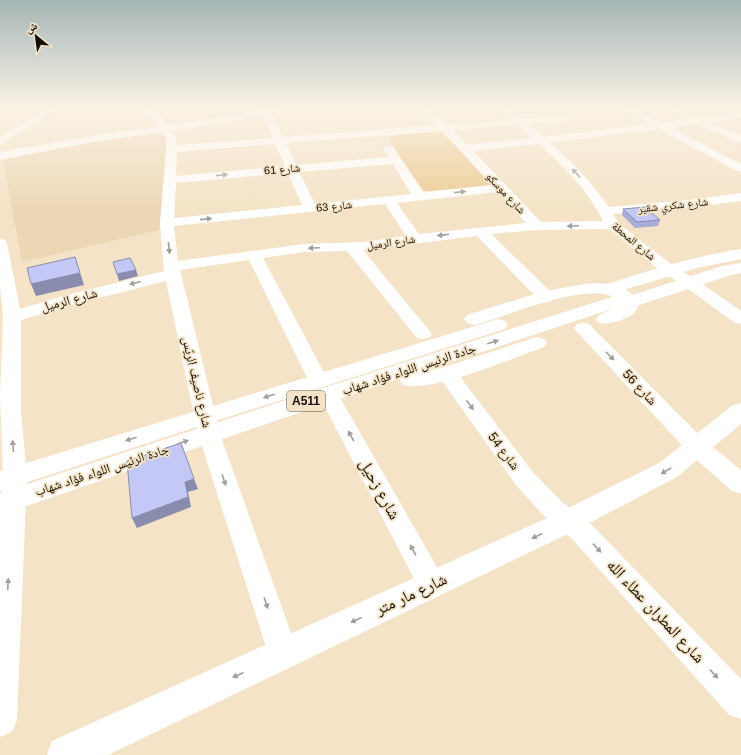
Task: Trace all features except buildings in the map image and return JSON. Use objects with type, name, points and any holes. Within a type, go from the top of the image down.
[{"type":"main road","points":[[0,156],[68,142]]},
{"type":"main road","points":[[614,297],[669,270],[718,257],[741,254]]},
{"type":"main road","points":[[614,297],[689,282],[741,268]]},
{"type":"main road","points":[[592,288],[614,297],[626,310],[583,328],[447,374],[403,382],[354,378],[423,334],[546,297],[592,288]]},
{"type":"main road","name":"جادة الرئيس اللواء فؤاد شهاب","points":[[7,490],[323,387],[614,297]]},
{"type":"main road","name":"شارع مار متر","points":[[66,755],[568,521],[668,470],[741,410]]},
{"type":"street","name":"شارع ناصيف الريّس","points":[[171,142],[167,223],[172,270],[207,425],[283,654]]},
{"type":"street","points":[[172,149],[274,142]]},
{"type":"street","points":[[278,142],[310,208]]},
{"type":"street","points":[[384,142],[419,196]]},
{"type":"street","name":"شارع موسكو","points":[[458,142],[537,226]]},
{"type":"street","points":[[465,149],[529,142]]},
{"type":"street","name":"شارع المحطة","points":[[542,142],[587,185],[612,224],[669,270],[689,282],[741,319]]},
{"type":"street","points":[[691,142],[741,169]]},
{"type":"street","name":"شارع 61","points":[[169,180],[291,168],[396,160]]},
{"type":"street","name":"شارع 63","points":[[167,223],[502,188]]},
{"type":"street","name":"شارع شكري شقير","points":[[605,211],[688,204],[741,197]]},
{"type":"street","points":[[389,200],[415,239]]},
{"type":"street","name":"شارع الرميل","points":[[8,308],[57,303],[172,270],[254,255],[304,248],[352,247],[480,231],[537,226],[612,224]]},
{"type":"street","points":[[480,231],[546,297]]},
{"type":"street","points":[[0,243],[8,308],[5,415],[7,490],[0,720]]},
{"type":"street","points":[[352,247],[423,334]]},
{"type":"street","name":"شارع زحيل","points":[[254,255],[323,387],[432,585]]},
{"type":"street","name":"شارع 56","points":[[583,328],[697,447],[741,484]]},
{"type":"street","name":"شارع 54","points":[[447,374],[524,478],[553,509],[568,521]]},
{"type":"street","name":"شارع المطران عطاء الله","points":[[568,521],[595,545],[741,703]]},
{"type":"shaded area","points":[[166,142],[165,173],[159,230],[22,262],[3,160],[84,143]]},
{"type":"shaded area","points":[[391,142],[453,142],[490,184],[486,186],[432,192],[423,190]]}]
